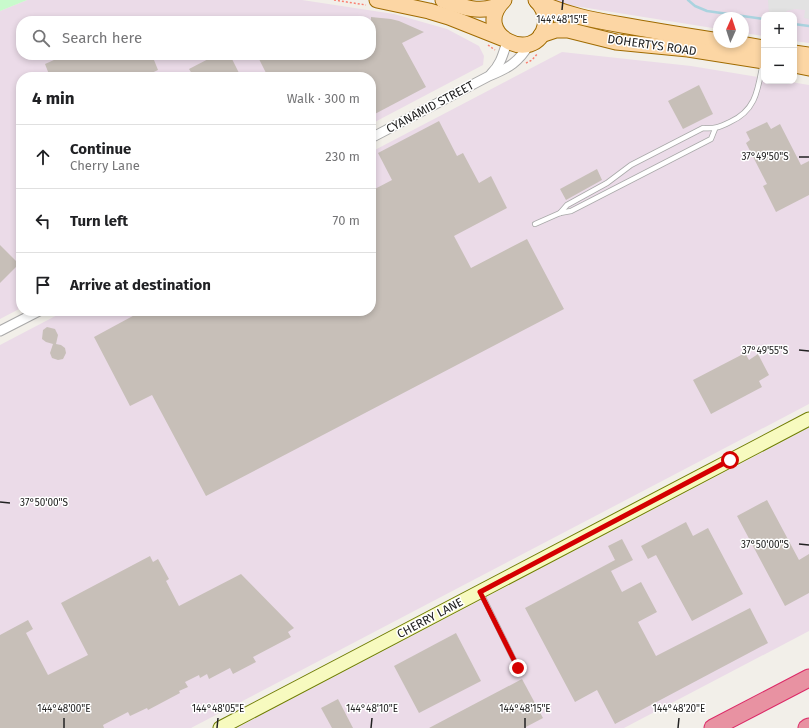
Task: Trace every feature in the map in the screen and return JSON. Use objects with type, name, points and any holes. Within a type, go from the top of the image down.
[{"type":"highway","points":[[713,728],[809,678]]},
{"type":"main road","points":[[377,0],[436,13],[504,40]]},
{"type":"main road","points":[[443,0],[461,7],[477,10],[492,8],[502,2]]},
{"type":"main road","points":[[537,1],[542,7],[546,21],[537,43]]},
{"type":"main road","name":"DOHERTYS ROAD","points":[[537,1],[554,10],[584,18],[674,35],[713,40]]},
{"type":"main road","points":[[502,2],[494,18],[495,25],[504,40]]},
{"type":"main road","name":"DOHERTYS ROAD","points":[[504,40],[514,45],[537,43],[556,30],[568,30],[622,42],[761,56]]},
{"type":"main road","points":[[744,48],[761,55]]},
{"type":"main road","points":[[797,53],[809,55]]},
{"type":"main road","points":[[797,66],[809,68]]},
{"type":"street","name":"CYANAMID STREET","points":[[489,76],[497,68],[501,61],[504,40]]},
{"type":"street","name":"CYANAMID STREET","points":[[376,135],[489,76],[507,69],[516,63],[537,43]]},
{"type":"street","points":[[0,331],[29,316]]},
{"type":"street","name":"CHERRY LANE","points":[[220,728],[809,419]]},
{"type":"lane","points":[[560,213],[567,205],[607,183],[631,165],[704,128],[715,129],[735,120],[749,107],[758,90],[761,73]]},
{"type":"lane","points":[[535,224],[560,213],[571,211],[711,139],[715,129]]},
{"type":"lane","points":[[480,592],[518,668]]},
{"type":"path","points":[[524,63],[532,60],[537,43]]},
{"type":"shaded area","points":[[27,0],[302,0],[394,14],[447,29],[479,46],[484,56],[483,65],[376,121],[376,72],[16,72],[16,311],[0,319],[0,11]]},
{"type":"shaded area","points":[[537,0],[809,0],[809,43],[797,41],[797,12],[761,12],[761,36],[749,34],[749,12],[713,12],[713,28]]},
{"type":"shaded area","points":[[768,0],[809,0],[809,19],[804,18],[805,10],[795,9],[786,12],[769,12]]},
{"type":"shaded area","points":[[562,52],[691,66],[761,78],[761,84],[797,83],[809,85],[809,404],[191,728],[0,728],[0,345],[55,316],[376,316],[376,149]]},
{"type":"shaded area","points":[[809,428],[809,631],[624,728],[237,728]]},
{"type":"green space","points":[[0,0],[27,0],[0,11]]},
{"type":"building","points":[[376,18],[399,21],[424,32],[402,43],[426,87],[376,113],[376,72],[266,72],[260,60],[376,60]]},
{"type":"building","points":[[54,60],[154,60],[158,70],[154,72],[48,72],[45,64]]},
{"type":"building","points":[[206,60],[232,60],[238,72],[191,72],[189,69]]},
{"type":"building","points":[[699,85],[713,114],[683,129],[668,101]]},
{"type":"building","points":[[439,121],[457,156],[463,153],[479,183],[491,176],[507,208],[454,236],[471,268],[527,239],[564,309],[206,496],[152,395],[130,406],[94,337],[133,316],[376,316],[376,188],[392,180],[378,153]]},
{"type":"building","points":[[767,122],[771,129],[780,124],[801,165],[809,161],[809,195],[776,212],[763,186],[767,184],[746,143],[750,140],[746,132]]},
{"type":"building","points":[[597,169],[602,180],[566,200],[560,189]]},
{"type":"building","points":[[0,245],[16,261],[16,267],[0,283]]},
{"type":"building","points":[[47,327],[55,329],[58,335],[56,344],[65,348],[66,353],[63,359],[58,360],[52,358],[50,353],[53,344],[42,339],[43,330]]},
{"type":"building","points":[[745,353],[749,360],[758,354],[769,375],[759,381],[762,387],[711,414],[693,380]]},
{"type":"building","points":[[767,500],[799,560],[809,554],[809,593],[785,606],[737,516]]},
{"type":"building","points":[[686,522],[693,536],[708,528],[743,594],[692,621],[656,555],[648,559],[641,546]]},
{"type":"building","points":[[622,539],[633,560],[611,571],[622,592],[641,582],[657,612],[638,622],[656,656],[750,608],[768,643],[615,724],[597,690],[575,702],[525,608],[615,560],[608,546]]},
{"type":"building","points":[[150,556],[153,562],[158,559],[169,579],[166,581],[179,606],[241,574],[294,628],[288,632],[291,637],[253,657],[256,662],[233,674],[230,668],[209,679],[207,674],[200,678],[199,675],[185,682],[188,687],[179,691],[180,693],[148,710],[147,708],[130,716],[128,712],[103,725],[104,728],[0,728],[0,635],[28,620],[33,629],[26,633],[48,675],[88,655],[61,603]]},
{"type":"building","points":[[456,633],[481,681],[419,713],[394,666]]},
{"type":"building","points":[[522,679],[543,718],[524,728],[429,728]]},
{"type":"building","points":[[338,699],[353,728],[332,728],[321,708]]},
{"type":"waterway","points":[[688,0],[695,6],[707,11],[761,19]]},
{"type":"waterway","points":[[797,24],[809,26]]},
{"type":"route","points":[[518,668],[480,592],[730,460]]}]
